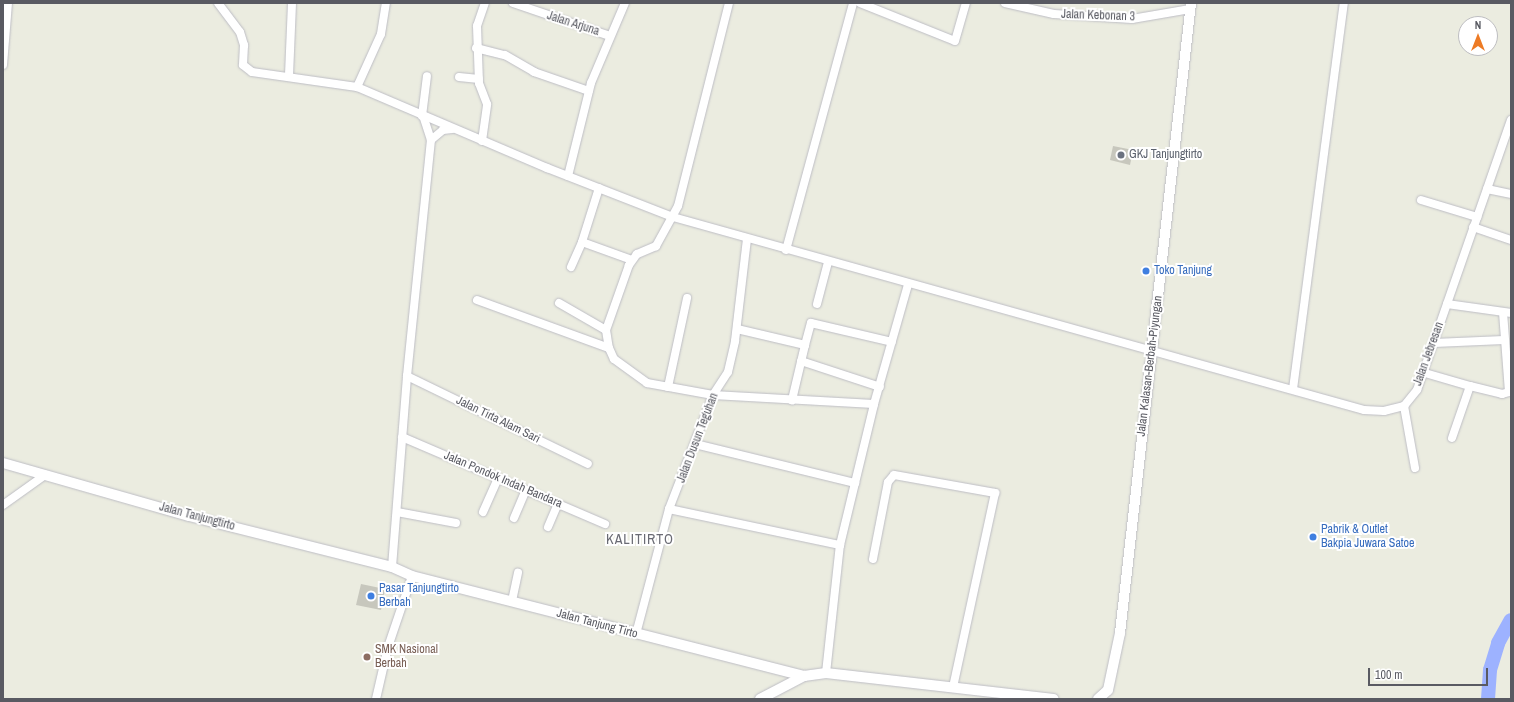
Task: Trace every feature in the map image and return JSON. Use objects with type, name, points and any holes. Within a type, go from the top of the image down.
[{"type":"street","points":[[3,65],[8,3]]},
{"type":"street","points":[[218,3],[240,32],[244,45],[245,68],[252,72],[289,75],[357,87],[453,129],[673,218],[908,285],[1152,350],[1364,410],[1384,411],[1404,406],[1415,468]]},
{"type":"street","points":[[289,75],[292,3]]},
{"type":"street","points":[[357,87],[381,34],[386,3]]},
{"type":"street","points":[[482,141],[487,104],[479,79],[476,48],[477,26],[485,3]]},
{"type":"street","name":"Jalan Arjuna","points":[[513,3],[527,6],[610,36]]},
{"type":"street","points":[[568,176],[589,91],[610,36],[625,3]]},
{"type":"street","points":[[729,3],[673,218],[656,246],[641,252],[632,260],[606,330],[609,348],[614,359],[636,378],[668,387],[713,396],[874,404]]},
{"type":"street","points":[[786,250],[853,3]]},
{"type":"street","points":[[860,3],[955,41],[966,3]]},
{"type":"street","name":"Jalan Kebonan 3","points":[[1005,3],[1054,14],[1132,18],[1191,6]]},
{"type":"street","points":[[1293,390],[1344,3]]},
{"type":"street","name":"Jalan Kalasan-Berbah-Piyungan","points":[[1098,699],[1109,695],[1120,633],[1191,6]]},
{"type":"street","points":[[476,48],[505,54],[534,72],[589,91]]},
{"type":"street","points":[[392,567],[407,376],[431,140],[423,116],[426,76]]},
{"type":"street","points":[[459,77],[479,79]]},
{"type":"street","name":"Jalan Jebresan","points":[[1404,406],[1411,399],[1425,373],[1477,217],[1507,142],[1511,120]]},
{"type":"street","points":[[431,140],[443,130],[453,129]]},
{"type":"street","points":[[571,268],[582,242],[600,188]]},
{"type":"street","points":[[1487,189],[1511,194]]},
{"type":"street","points":[[1421,200],[1477,217]]},
{"type":"street","points":[[1474,226],[1511,240]]},
{"type":"street","name":"Jalan Dusun Teguhan","points":[[636,634],[669,509],[713,396],[728,372],[737,329],[747,239]]},
{"type":"street","points":[[582,242],[632,260]]},
{"type":"street","points":[[817,304],[828,262]]},
{"type":"street","points":[[826,673],[840,545],[874,404],[908,285]]},
{"type":"street","points":[[668,387],[687,298]]},
{"type":"street","points":[[477,300],[609,348]]},
{"type":"street","points":[[559,303],[606,330]]},
{"type":"street","points":[[1425,373],[1470,386],[1508,393],[1504,340],[1507,313],[1447,304]]},
{"type":"street","points":[[792,400],[811,323],[892,342]]},
{"type":"street","points":[[737,329],[805,345]]},
{"type":"street","points":[[1434,343],[1504,340]]},
{"type":"street","points":[[801,361],[880,387]]},
{"type":"street","name":"Jalan Tirta Alam Sari","points":[[407,376],[588,464]]},
{"type":"street","points":[[1452,438],[1470,386]]},
{"type":"street","name":"Jalan Pondok Indah Bandara","points":[[402,436],[604,524]]},
{"type":"street","points":[[695,444],[854,483]]},
{"type":"street","name":"Jalan Tanjungtirto","points":[[3,463],[190,516],[392,567]]},
{"type":"street","points":[[3,505],[45,475]]},
{"type":"street","points":[[873,560],[888,482],[894,475],[995,493],[953,688]]},
{"type":"street","points":[[483,512],[498,478]]},
{"type":"street","points":[[514,518],[526,490]]},
{"type":"street","points":[[548,527],[558,504]]},
{"type":"street","points":[[669,509],[840,545]]},
{"type":"street","points":[[397,512],[456,524]]},
{"type":"street","name":"Jalan Tanjung Tirto","points":[[392,567],[412,576],[804,676]]},
{"type":"street","points":[[512,601],[518,573]]},
{"type":"street","points":[[376,699],[388,647],[412,576]]},
{"type":"street","points":[[781,671],[782,687]]},
{"type":"street","points":[[760,699],[804,676],[826,673],[1054,699]]},
{"type":"building","name":"GKJ Tanjungtirto","points":[[1113,146],[1133,150],[1130,165],[1110,160]]},
{"type":"building","name":"Pasar Tanjungtirto Berbah","points":[[361,584],[385,589],[381,610],[356,605]]},
{"type":"waterway","points":[[1488,699],[1490,670],[1498,643],[1511,620]]},
{"type":"place","name":"GKJ Tanjungtirto","points":[[1121,155]]},
{"type":"place","name":"Toko Tanjung","points":[[1146,271]]},
{"type":"place","name":"Pabrik & Outlet Bakpia Juwara Satoe","points":[[1313,537]]},
{"type":"place","name":"Pasar Tanjungtirto Berbah","points":[[371,596]]},
{"type":"place","name":"SMK Nasional Berbah","points":[[367,657]]},
{"type":"district","name":"KALITIRTO","points":[[640,539]]}]
